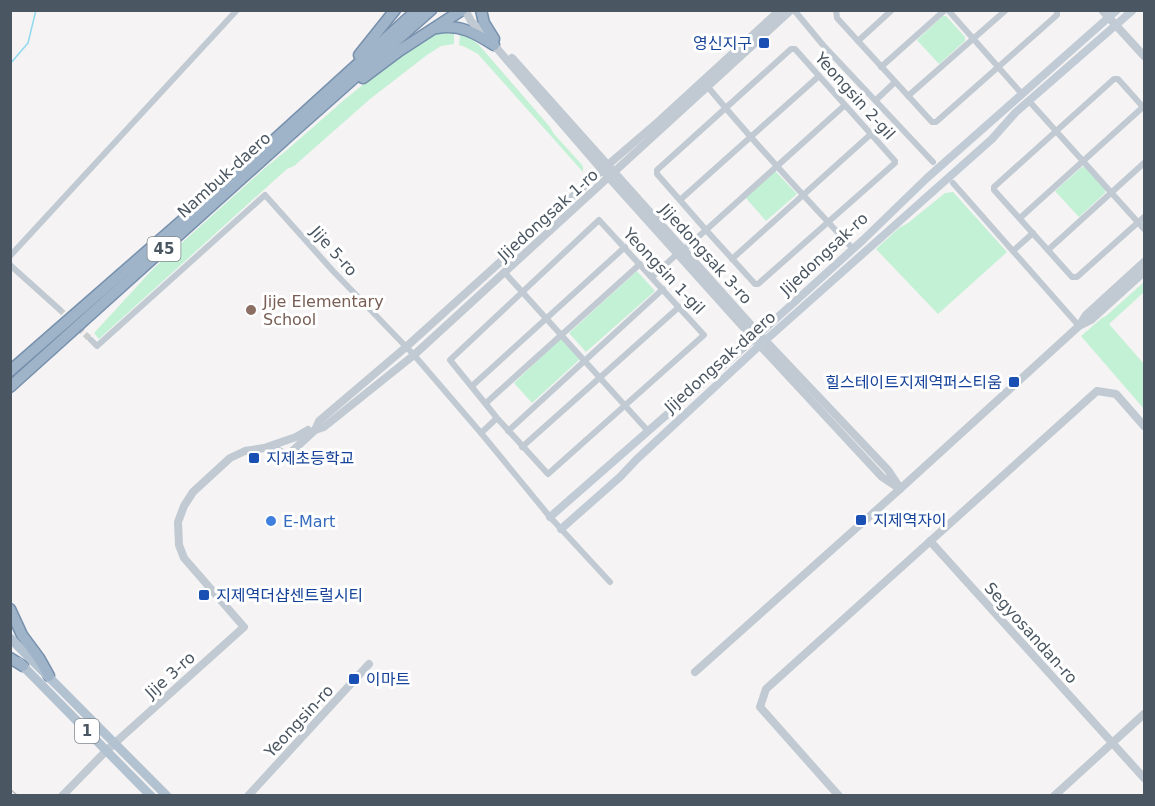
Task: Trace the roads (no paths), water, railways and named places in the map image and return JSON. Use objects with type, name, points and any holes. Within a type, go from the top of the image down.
[{"type":"highway","points":[[273,141],[296,114],[356,58],[395,10]]},
{"type":"highway","name":"Nambuk-daero","points":[[10,369],[273,141],[417,10]]},
{"type":"highway","name":"Nambuk-daero","points":[[10,392],[14,384],[432,10]]},
{"type":"highway","points":[[311,118],[326,110],[399,51],[464,10]]},
{"type":"highway","points":[[481,10],[484,23],[494,42]]},
{"type":"highway","points":[[434,28],[448,26],[461,28],[494,42]]},
{"type":"highway","points":[[10,609],[22,635],[49,676]]},
{"type":"highway","points":[[10,656],[23,666]]},
{"type":"main road","name":"Jijedongsak-ro","points":[[550,517],[648,431],[760,339],[927,178],[1025,98],[1117,10]]},
{"type":"main road","points":[[1116,26],[1133,10]]},
{"type":"main road","name":"Jijedongsak-daero","points":[[561,529],[620,477],[760,339],[992,139],[1025,98],[1116,26]]},
{"type":"main road","name":"1","points":[[10,638],[167,795]]},
{"type":"main road","name":"1","points":[[23,666],[151,795]]},
{"type":"street","points":[[10,256],[237,10]]},
{"type":"street","name":"Jijedongsak 3-ro","points":[[464,10],[471,21],[494,42],[882,477],[900,489]]},
{"type":"street","name":"Jijedongsak 1-ro","points":[[244,627],[184,558],[179,545],[178,522],[193,492],[230,458],[245,451],[274,448],[287,456],[315,430],[319,421],[406,347],[780,10]]},
{"type":"street","points":[[792,10],[933,162]]},
{"type":"street","name":"Jijedongsak 1-ro","points":[[315,430],[324,427],[414,356],[792,10]]},
{"type":"street","points":[[836,10],[837,18],[932,122],[936,122],[1057,15],[1057,10]]},
{"type":"street","points":[[858,41],[892,10]]},
{"type":"street","points":[[881,67],[946,10],[1144,229]]},
{"type":"street","points":[[908,96],[1006,10]]},
{"type":"street","points":[[1102,10],[1144,57]]},
{"type":"street","name":"Yeongsin 2-gil","points":[[792,49],[795,49],[845,105],[896,162],[758,284],[755,284],[657,174],[657,171],[792,49]]},
{"type":"street","points":[[680,200],[819,76]]},
{"type":"street","points":[[1020,218],[1144,107],[1118,79],[1114,79],[994,186],[994,190],[1072,277],[1077,277],[1144,217]]},
{"type":"street","points":[[876,100],[895,82]]},
{"type":"street","points":[[708,87],[853,249]]},
{"type":"street","points":[[652,277],[845,105]]},
{"type":"street","points":[[732,259],[871,134]]},
{"type":"street","points":[[933,162],[953,155]]},
{"type":"street","points":[[927,178],[933,162]]},
{"type":"street","points":[[1048,250],[1144,163]]},
{"type":"street","points":[[953,183],[959,169]]},
{"type":"street","points":[[939,186],[953,183]]},
{"type":"street","points":[[953,183],[1080,326]]},
{"type":"street","name":"Jije 5-ro","points":[[91,340],[97,346],[265,195],[406,347],[550,517],[610,582]]},
{"type":"street","name":"Yeongsin 1-gil","points":[[599,220],[625,247],[704,335],[548,474],[508,431],[450,360],[599,220]]},
{"type":"street","points":[[1013,251],[1033,233]]},
{"type":"street","points":[[472,386],[625,247]]},
{"type":"street","points":[[1080,326],[1086,315],[1144,262]]},
{"type":"street","points":[[486,404],[640,264]]},
{"type":"street","points":[[10,265],[58,309]]},
{"type":"street","points":[[694,672],[1080,326],[1091,320],[1144,272]]},
{"type":"street","points":[[505,273],[648,431]]},
{"type":"street","points":[[508,431],[663,289]]},
{"type":"street","points":[[522,447],[679,307]]},
{"type":"street","points":[[839,795],[760,707],[766,689],[1097,391],[1116,394],[1144,426]]},
{"type":"street","points":[[481,433],[497,418]]},
{"type":"street","points":[[264,448],[304,434],[319,421]]},
{"type":"street","name":"Segyosandan-ro","points":[[930,540],[1144,778]]},
{"type":"street","name":"Jije 3-ro","points":[[62,795],[106,751],[244,627]]},
{"type":"street","name":"Yeongsin-ro","points":[[248,795],[369,664]]},
{"type":"street","points":[[1054,795],[1144,714]]},
{"type":"waterway","points":[[10,64],[28,43],[36,10]]},
{"type":"tunnel","points":[[59,309],[91,340]]},
{"type":"railway","points":[[10,789],[18,796]]},
{"type":"place","name":"영신지구","points":[[764,43]]},
{"type":"place","name":"Jije Elementary School","points":[[251,310]]},
{"type":"place","name":"힐스테이트지제역퍼스티움","points":[[1014,382]]},
{"type":"place","name":"지제초등학교","points":[[254,458]]},
{"type":"place","name":"지제역자이","points":[[861,520]]},
{"type":"place","name":"E-Mart","points":[[271,521]]},
{"type":"place","name":"지제역더샵센트럴시티","points":[[204,595]]},
{"type":"place","name":"이마트","points":[[354,679]]}]
